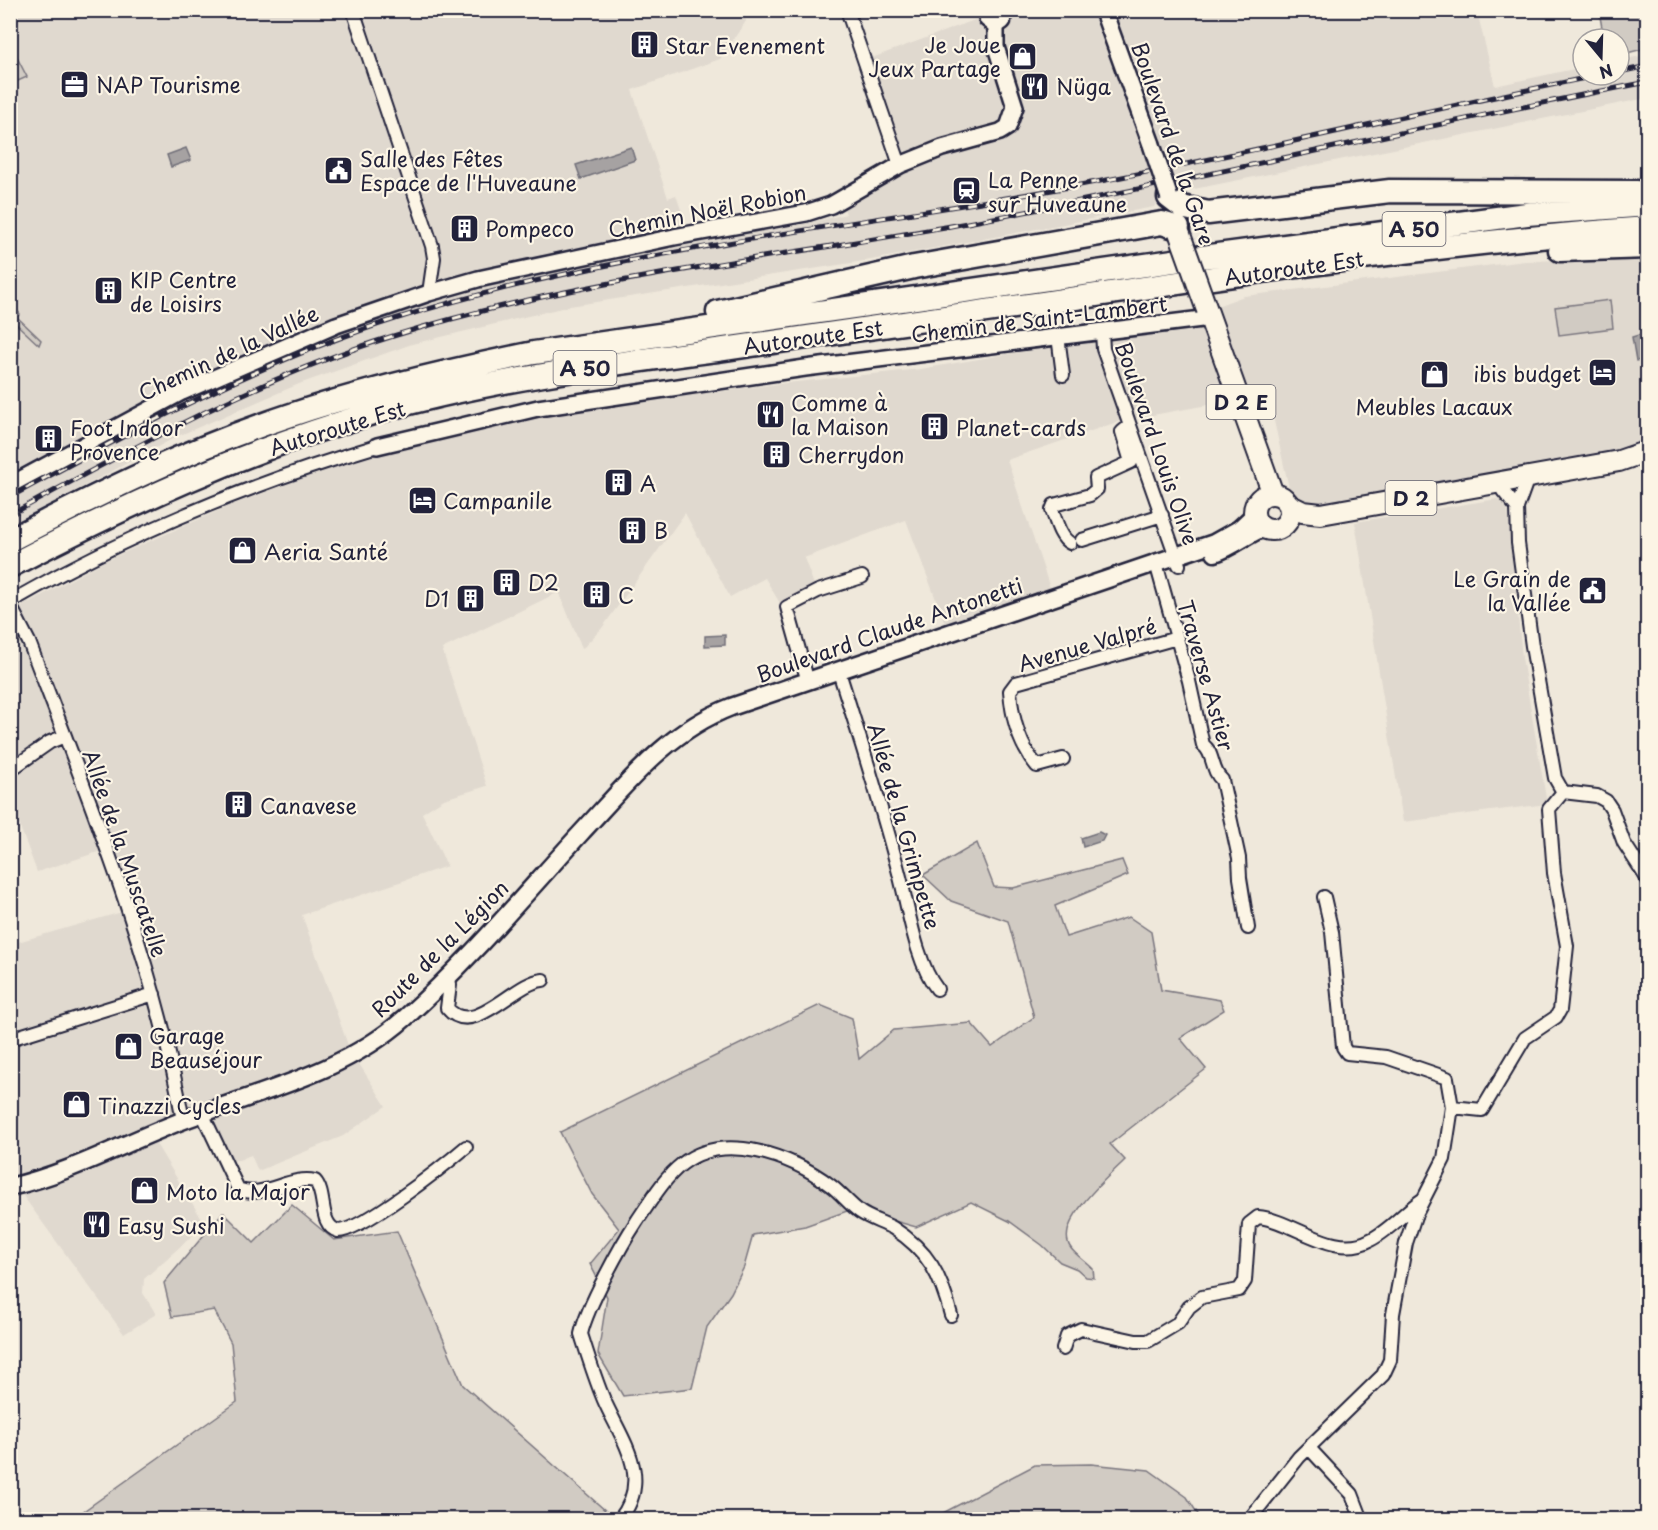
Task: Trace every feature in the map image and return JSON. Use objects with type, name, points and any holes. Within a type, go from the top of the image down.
[{"type":"highway","points":[[1129,229],[1169,199],[1182,207],[1208,213],[1390,191],[1647,192]]},
{"type":"highway","name":"Autoroute Est","points":[[10,540],[138,476],[287,416],[370,391],[534,353],[1527,214],[1647,205]]},
{"type":"highway","points":[[534,353],[914,267],[1162,223],[1178,230]]},
{"type":"highway","name":"Autoroute Est","points":[[10,566],[93,522],[229,462],[293,438],[378,412],[461,391],[615,363],[1425,249],[1647,228]]},
{"type":"highway","points":[[1244,274],[1568,249],[1647,246]]},
{"type":"main road","name":"Boulevard de la Gare","points":[[1103,10],[1151,143],[1178,230],[1283,506]]},
{"type":"main road","name":"D 2","points":[[1283,506],[1320,521],[1503,491],[1647,452]]},
{"type":"main road","points":[[1619,461],[1647,456]]},
{"type":"main road","name":"D 2","points":[[1283,506],[1321,514],[1647,465]]},
{"type":"main road","points":[[1260,497],[1283,506],[1279,528],[1258,522],[1256,502],[1260,497]]},
{"type":"main road","name":"Boulevard Claude Antonetti","points":[[748,702],[1045,602],[1178,561],[1229,548],[1258,522]]},
{"type":"main road","name":"Route de la Légion","points":[[10,1187],[85,1162],[183,1120],[339,1064],[386,1035],[448,976],[651,757],[699,722],[748,702]]},
{"type":"street","points":[[353,10],[432,246],[434,258],[429,292]]},
{"type":"street","points":[[847,10],[900,165]]},
{"type":"street","name":"Chemin Noël Robion","points":[[336,325],[429,292],[478,279],[674,237],[806,213],[831,205],[900,165],[1008,128],[1015,107],[996,47],[997,13]]},
{"type":"street","name":"Chemin de Saint-Lambert","points":[[377,446],[538,408],[805,368],[1102,332],[1209,314]]},
{"type":"street","name":"Chemin de la Vallée","points":[[10,485],[182,392],[336,325]]},
{"type":"street","name":"Boulevard Louis Olive","points":[[1102,332],[1103,349],[1178,561]]},
{"type":"street","points":[[1058,336],[1063,375]]},
{"type":"street","points":[[1129,426],[1122,432],[1131,462],[1096,478],[1097,489],[1090,495],[1054,505],[1052,510],[1065,541],[1076,541],[1162,515]]},
{"type":"street","points":[[10,604],[93,556],[181,516],[315,464],[377,446]]},
{"type":"street","points":[[1530,482],[1517,508],[1518,543],[1532,646],[1555,778],[1563,792]]},
{"type":"street","points":[[1503,491],[1517,508]]},
{"type":"street","name":"Traverse Astier","points":[[1157,568],[1203,745],[1207,748],[1215,775],[1222,780],[1239,858],[1238,865],[1248,928]]},
{"type":"street","points":[[808,682],[787,607],[818,591],[862,577]]},
{"type":"street","name":"Allée de la Muscatelle","points":[[10,604],[29,642],[106,845],[172,1057],[183,1120]]},
{"type":"street","name":"Avenue Valpré","points":[[1063,759],[1037,766],[1025,752],[1011,709],[1010,691],[1016,683],[1177,638]]},
{"type":"street","name":"Allée de la Grimpette","points":[[839,672],[879,801],[906,906],[928,979],[937,989]]},
{"type":"street","points":[[10,770],[50,742],[65,736]]},
{"type":"street","points":[[1563,792],[1597,796],[1606,801],[1612,810],[1624,843],[1647,880]]},
{"type":"street","points":[[1452,1107],[1482,1110],[1525,1038],[1556,1017],[1560,1010],[1567,946],[1554,873],[1550,809],[1563,792]]},
{"type":"street","points":[[1249,1520],[1281,1478],[1383,1375],[1390,1360],[1393,1314],[1406,1243],[1444,1159],[1452,1107],[1447,1078],[1386,1057],[1347,1053],[1343,1047],[1332,932],[1324,897]]},
{"type":"street","points":[[448,976],[450,985],[447,1008],[450,1012],[468,1018],[479,1017],[524,985],[543,980]]},
{"type":"street","points":[[10,1039],[154,994]]},
{"type":"street","points":[[202,1113],[238,1189],[250,1192],[303,1181],[315,1181],[319,1186],[321,1203],[330,1226],[338,1231],[363,1222],[435,1174],[466,1147]]},
{"type":"street","points":[[619,1520],[632,1495],[635,1480],[633,1459],[603,1399],[581,1334],[628,1235],[667,1179],[681,1164],[698,1154],[719,1149],[740,1149],[766,1153],[810,1173],[830,1185],[860,1213],[893,1228],[935,1266],[943,1284],[951,1316]]},
{"type":"street","points":[[1063,1349],[1066,1336],[1081,1329],[1136,1341],[1148,1341],[1179,1323],[1189,1307],[1202,1297],[1239,1290],[1245,1281],[1249,1224],[1258,1217],[1334,1243],[1357,1245],[1373,1239],[1425,1198]]},
{"type":"street","points":[[1309,1448],[1352,1494],[1362,1520]]},
{"type":"shaded area","points":[[11,11],[743,11],[746,21],[720,59],[632,90],[668,198],[676,195],[692,242],[796,226],[846,214],[843,206],[905,168],[869,59],[999,11],[1477,11],[1495,86],[1571,70],[1571,87],[1631,87],[1631,58],[1647,55],[1647,98],[1179,192],[1166,159],[1151,164],[1162,195],[1154,207],[871,260],[570,306],[412,344],[299,384],[178,436],[11,525]]},
{"type":"shaded area","points":[[1599,11],[1647,11],[1647,48],[1631,52],[1631,27],[1602,27]]},
{"type":"shaded area","points":[[10,44],[27,77],[11,84]]},
{"type":"shaded area","points":[[631,147],[635,160],[581,179],[576,165]]},
{"type":"shaded area","points":[[186,148],[191,160],[171,167],[167,155]]},
{"type":"shaded area","points":[[1647,258],[1647,442],[1588,460],[1313,509],[1293,495],[1289,488],[1268,394],[1120,421],[1007,460],[1051,591],[946,626],[906,520],[804,558],[816,590],[781,605],[765,578],[730,597],[685,513],[602,628],[582,649],[559,592],[442,649],[487,786],[444,799],[422,813],[447,866],[302,915],[349,1048],[386,1106],[343,1136],[258,1171],[251,1155],[239,1160],[226,1161],[209,1123],[180,1132],[156,1144],[203,1221],[193,1235],[144,1279],[143,1293],[156,1314],[124,1334],[10,1178],[11,944],[122,912],[101,851],[37,872],[11,803],[11,612],[105,561],[229,506],[328,469],[434,438],[538,415],[777,384],[921,369],[1082,341],[1187,317],[1244,296],[1525,261]]},
{"type":"shaded area","points":[[1610,300],[1613,328],[1559,335],[1555,307]]},
{"type":"shaded area","points":[[11,303],[20,314],[17,317],[41,340],[39,345],[11,319]]},
{"type":"shaded area","points":[[1642,334],[1647,359],[1636,361],[1632,337]]},
{"type":"shaded area","points":[[1497,499],[1503,501],[1508,511],[1522,658],[1547,804],[1403,822],[1355,522]]},
{"type":"shaded area","points":[[725,635],[725,645],[705,646],[705,636]]},
{"type":"shaded area","points":[[1099,832],[1105,835],[1102,841],[1083,847],[1081,838]]},
{"type":"shaded area","points":[[977,843],[994,887],[1013,888],[1122,860],[1128,875],[1055,906],[1066,937],[1129,917],[1151,932],[1161,990],[1220,1000],[1224,1010],[1180,1038],[1206,1069],[1110,1144],[1125,1160],[1098,1186],[1072,1221],[1068,1232],[1069,1246],[1093,1269],[1094,1278],[1086,1277],[1077,1269],[1060,1262],[1042,1245],[1009,1221],[971,1202],[916,1227],[870,1214],[847,1211],[805,1226],[753,1235],[744,1267],[731,1293],[707,1327],[692,1388],[623,1396],[598,1354],[607,1297],[590,1264],[619,1229],[592,1194],[560,1132],[820,1005],[852,1018],[859,1059],[894,1030],[971,1023],[992,1047],[1034,1017],[1008,921],[951,901],[923,875]]},
{"type":"shaded area","points":[[292,1205],[334,1240],[397,1231],[463,1385],[615,1519],[71,1520],[237,1402],[231,1343],[214,1310],[172,1317],[164,1283],[223,1212],[254,1243]]},
{"type":"shaded area","points":[[1091,1464],[1149,1470],[1187,1497],[1201,1519],[918,1519],[943,1513],[1035,1465]]},
{"type":"railway","points":[[1631,70],[1648,66]]},
{"type":"railway","points":[[10,497],[151,422],[246,376],[345,336],[479,295],[564,274],[735,241],[1080,185],[1571,81]]},
{"type":"railway","points":[[10,515],[149,440],[243,394],[340,354],[464,316],[614,282],[994,218],[1648,82]]},
{"type":"place","name":"Star Evenement","points":[[644,45]]},
{"type":"place","name":"Je Joue Jeux Partage","points":[[1022,56]]},
{"type":"place","name":"NAP Tourisme","points":[[75,84]]},
{"type":"place","name":"Nüga","points":[[1035,86]]},
{"type":"place","name":"Salle des Fêtes Espace de l'Huveaune","points":[[339,170]]},
{"type":"place","name":"La Penne sur Huveaune","points":[[967,191]]},
{"type":"place","name":"Pompeco","points":[[464,228]]},
{"type":"place","name":"KIP Centre de Loisirs","points":[[109,291]]},
{"type":"place","name":"ibis budget","points":[[1602,373]]},
{"type":"place","name":"Meubles Lacaux","points":[[1434,375]]},
{"type":"place","name":"Comme à la Maison","points":[[770,414]]},
{"type":"place","name":"Planet-cards","points":[[935,427]]},
{"type":"place","name":"Foot Indoor Provence","points":[[49,439]]},
{"type":"place","name":"Cherrydon","points":[[777,454]]},
{"type":"place","name":"A","points":[[619,483]]},
{"type":"place","name":"Campanile","points":[[422,500]]},
{"type":"place","name":"B","points":[[633,530]]},
{"type":"place","name":"Aeria Santé","points":[[243,551]]},
{"type":"place","name":"D2","points":[[507,582]]},
{"type":"place","name":"Le Grain de la Vallée","points":[[1592,590]]},
{"type":"place","name":"C","points":[[597,595]]},
{"type":"place","name":"D1","points":[[470,598]]},
{"type":"place","name":"Canavese","points":[[239,805]]},
{"type":"place","name":"Garage Beauséjour","points":[[128,1047]]},
{"type":"place","name":"Tinazzi Cycles","points":[[77,1105]]},
{"type":"place","name":"Moto la Major","points":[[145,1191]]},
{"type":"place","name":"Easy Sushi","points":[[97,1225]]}]
